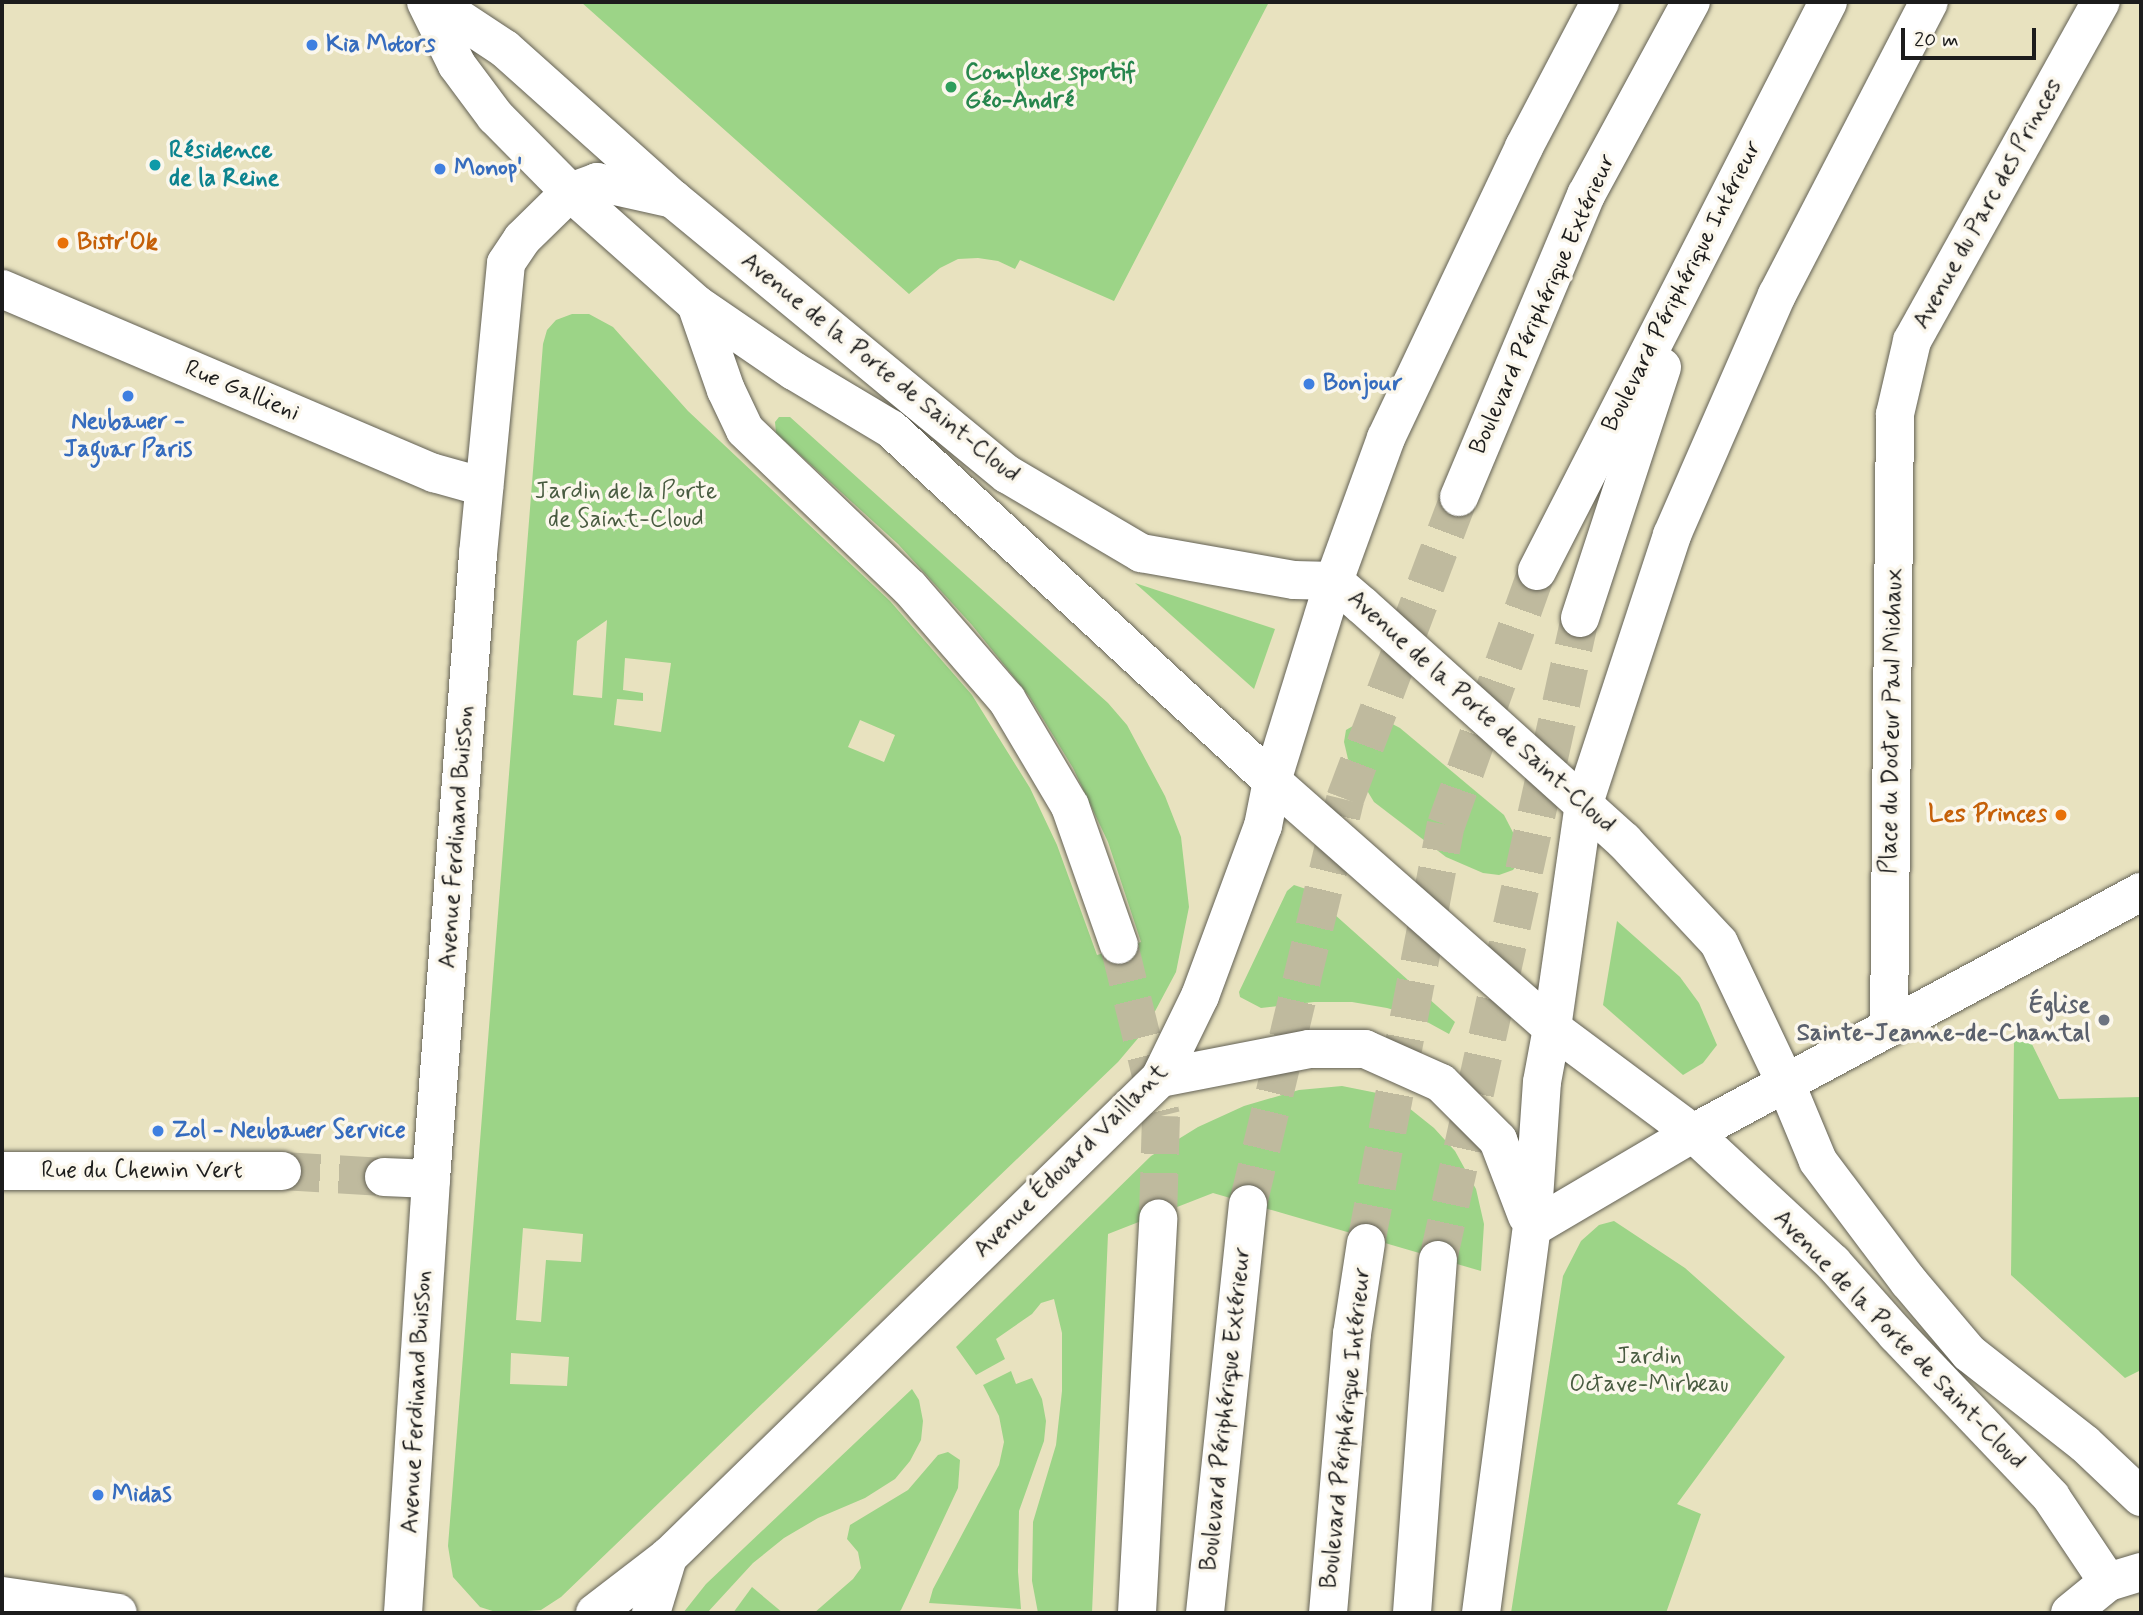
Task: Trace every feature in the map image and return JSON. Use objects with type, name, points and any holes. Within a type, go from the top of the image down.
[{"type":"main road","name":"Avenue de la Porte de Saint-Cloud","points":[[426,2],[457,65],[495,116],[570,192],[696,304],[794,371],[891,429],[1272,781],[1552,1028],[1693,1133],[1833,1263],[1905,1344],[2125,1577]]},
{"type":"main road","name":"Avenue de la Porte de Saint-Cloud","points":[[433,2],[505,49],[673,199],[1007,474],[1141,553],[1294,580],[1334,581],[1625,841],[1719,943],[1786,1084],[1818,1161],[1909,1282],[1969,1353],[2085,1444],[2141,1497]]},
{"type":"main road","name":"Avenue Édouard Vaillant","points":[[595,1613],[668,1557],[1160,1078],[1200,996],[1264,826],[1272,781],[1334,581],[1385,438],[1524,147],[1600,2]]},
{"type":"main road","name":"Boulevard Périphérique Extérieur","points":[[1459,497],[1586,195],[1691,2]]},
{"type":"main road","name":"Boulevard Périphérique Intérieur","points":[[1537,571],[1828,2]]},
{"type":"main road","points":[[1481,1613],[1532,1228],[1542,1082],[1584,803],[1672,535],[1777,295],[1929,2]]},
{"type":"main road","name":"Avenue du Parc des Princes","points":[[1895,414],[1912,341],[2101,2]]},
{"type":"main road","name":"Avenue Ferdinand Buisson","points":[[403,1613],[431,1179],[484,487],[506,263],[522,239],[570,192],[597,182],[673,199]]},
{"type":"main road","points":[[1580,618],[1700,249]]},
{"type":"main road","name":"Rue Gallieni","points":[[2,289],[433,472],[484,487]]},
{"type":"main road","points":[[696,304],[726,390],[745,430],[910,588],[1007,700],[1070,806],[1119,945]]},
{"type":"main road","name":"Place du Docteur Paul Michaux","points":[[1889,1027],[1895,414]]},
{"type":"main road","points":[[1532,1228],[1693,1133],[2141,892]]},
{"type":"main road","points":[[1160,1078],[1309,1049],[1365,1049],[1441,1083],[1498,1140],[1532,1228]]},
{"type":"main road","name":"Rue du Chemin Vert","points":[[2,1171],[282,1171]]},
{"type":"main road","points":[[384,1177],[431,1179]]},
{"type":"main road","name":"Boulevard Périphérique Extérieur","points":[[1205,1613],[1248,1204]]},
{"type":"main road","points":[[1137,1613],[1158,1219]]},
{"type":"main road","name":"Boulevard Périphérique Intérieur","points":[[1328,1613],[1352,1334],[1366,1243]]},
{"type":"main road","points":[[1412,1613],[1438,1260]]},
{"type":"main road","name":"Avenue Édouard Vaillant","points":[[651,1613],[668,1557]]},
{"type":"main road","points":[[2070,1613],[2125,1577]]},
{"type":"main road","points":[[2,1596],[118,1613]]},
{"type":"green space","name":"Complexe sportif Géo-André","points":[[581,2],[1269,2],[1114,301],[1020,260],[1015,269],[998,261],[978,258],[958,259],[940,268],[909,294]]},
{"type":"green space","name":"Jardin de la Porte de Saint-Cloud","points":[[572,314],[589,314],[613,327],[688,411],[890,601],[972,695],[1030,788],[1057,845],[1097,955],[1141,942],[1108,842],[1073,768],[1029,696],[972,625],[898,544],[776,433],[775,422],[779,417],[790,417],[1108,703],[1127,725],[1165,796],[1181,837],[1189,907],[1176,972],[1145,1030],[1118,1062],[561,1597],[541,1610],[499,1613],[480,1607],[453,1577],[448,1546],[543,344],[547,330],[556,320]],"holes":[[[607,620],[602,698],[573,695],[577,641]],[[625,658],[671,663],[661,732],[614,725],[617,699],[643,701],[643,693],[623,690]],[[860,720],[895,735],[884,762],[848,747]],[[523,1228],[583,1234],[581,1262],[546,1260],[541,1322],[516,1320]],[[511,1353],[569,1357],[567,1386],[510,1384]]]},
{"type":"green space","points":[[1135,583],[1275,629],[1254,689]]},
{"type":"green space","points":[[1365,719],[1383,719],[1400,728],[1504,815],[1521,848],[1521,859],[1513,870],[1499,875],[1483,873],[1446,857],[1374,802],[1348,759],[1344,742],[1346,730]]},
{"type":"green space","points":[[1294,885],[1306,889],[1455,1022],[1449,1034],[1418,1017],[1387,1008],[1352,1002],[1314,1002],[1261,1008],[1240,997],[1239,992],[1287,891]]},
{"type":"green space","points":[[1617,921],[1680,977],[1699,1003],[1717,1045],[1703,1063],[1683,1075],[1603,1005]]},
{"type":"green space","points":[[2026,1032],[2059,1099],[2141,1097],[2141,1370],[2125,1378],[2011,1275],[2014,1039]]},
{"type":"green space","points":[[1342,1086],[1377,1093],[1409,1108],[1434,1128],[1455,1151],[1476,1189],[1484,1224],[1481,1271],[1213,1193],[1108,1234],[1092,1613],[1038,1613],[1032,1581],[1033,1522],[1056,1445],[1062,1391],[1062,1333],[1054,1299],[1041,1303],[1032,1314],[996,1339],[1005,1359],[976,1375],[956,1347],[1151,1156],[1198,1127],[1244,1106],[1299,1090]]},
{"type":"green space","name":"Jardin Octave-Mirbeau","points":[[1614,1221],[1685,1268],[1785,1357],[1677,1504],[1701,1514],[1666,1613],[1511,1613],[1563,1276],[1581,1241],[1599,1225]]},
{"type":"green space","points":[[1011,1371],[1016,1384],[1032,1378],[1042,1399],[1046,1421],[1044,1441],[1019,1511],[1018,1572],[1021,1609],[929,1603],[933,1589],[999,1465],[1004,1442],[999,1416],[983,1385]]},
{"type":"green space","points":[[912,1389],[919,1400],[923,1421],[921,1440],[910,1461],[895,1479],[865,1498],[818,1518],[784,1538],[753,1563],[707,1613],[683,1613],[706,1584]]},
{"type":"green space","points":[[948,1452],[960,1460],[958,1488],[901,1610],[897,1613],[814,1613],[853,1579],[861,1568],[858,1552],[847,1539],[850,1525],[908,1490],[938,1455]]},
{"type":"green space","points":[[752,1587],[783,1613],[733,1613]]},
{"type":"tunnel","points":[[1248,1204],[1345,799],[1459,497]]},
{"type":"tunnel","points":[[1366,1243],[1446,825],[1537,571]]},
{"type":"tunnel","points":[[1438,1260],[1580,618]]},
{"type":"tunnel","points":[[1119,945],[1161,1116],[1158,1219]]},
{"type":"tunnel","points":[[282,1171],[384,1177]]},
{"type":"place","name":"Kia Motors","points":[[312,45]]},
{"type":"place","name":"Complexe sportif Géo-André","points":[[951,87]]},
{"type":"place","name":"Résidence de la Reine","points":[[155,165]]},
{"type":"place","name":"Monop'","points":[[440,169]]},
{"type":"place","name":"Bistr'Ok","points":[[63,243]]},
{"type":"place","name":"Bonjour","points":[[1309,384]]},
{"type":"place","name":"Neubauer - Jaguar Paris","points":[[128,396]]},
{"type":"place","name":"Les Princes","points":[[2061,815]]},
{"type":"place","name":"Église Sainte-Jeanne-de-Chantal","points":[[2104,1020]]},
{"type":"place","name":"Zol - Neubauer Service","points":[[158,1131]]},
{"type":"place","name":"Midas","points":[[98,1495]]}]
